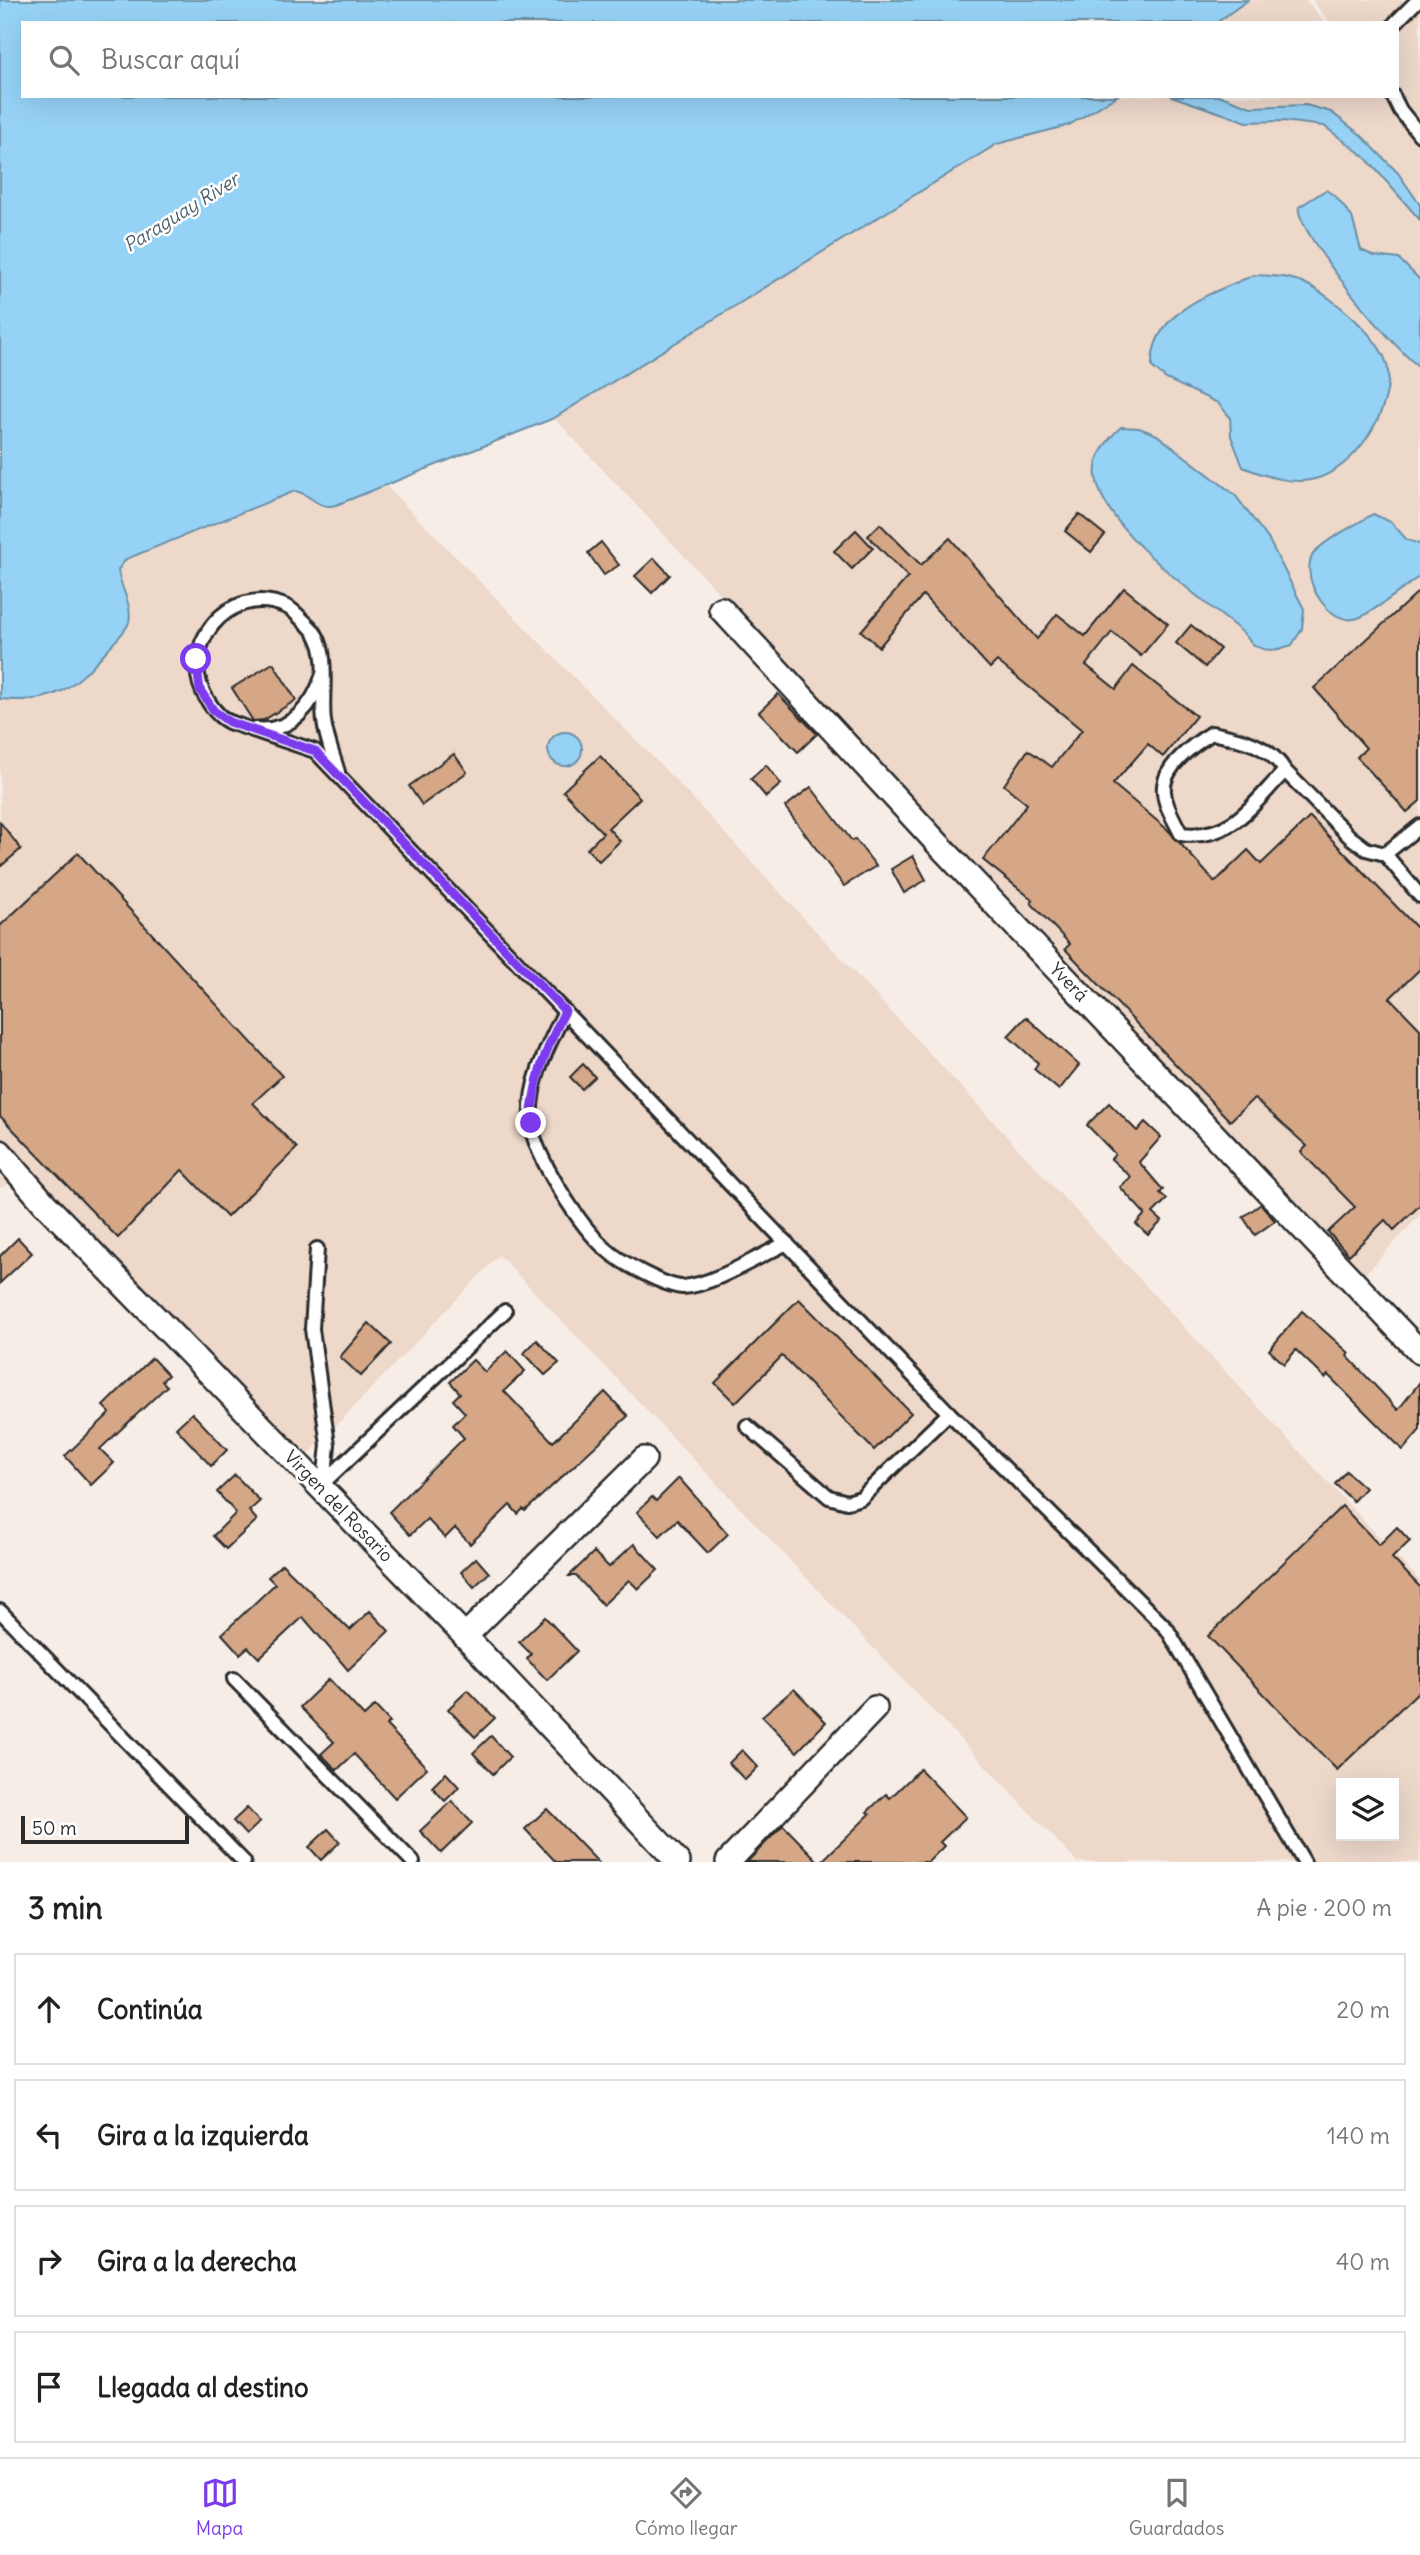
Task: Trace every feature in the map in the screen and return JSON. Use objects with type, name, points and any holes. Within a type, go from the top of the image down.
[{"type":"street","name":"Yverá","points":[[721,609],[938,844],[1420,1352]]},
{"type":"street","name":"Virgen del Rosario","points":[[0,1152],[45,1204],[322,1485],[678,1862]]},
{"type":"street","points":[[465,1636],[644,1459]]},
{"type":"street","points":[[729,1862],[875,1708]]},
{"type":"lane","points":[[1397,21],[1418,0]]},
{"type":"lane","points":[[1394,98],[1399,110],[1420,135]]},
{"type":"lane","points":[[340,776],[324,720],[321,644],[312,628],[287,607],[260,601],[228,609],[209,626],[196,659],[200,690],[214,711],[229,722],[315,751],[949,1413],[1167,1629],[1304,1862]]},
{"type":"lane","points":[[229,722],[260,730],[273,729],[294,720],[315,698],[323,674]]},
{"type":"lane","points":[[1285,771],[1240,820],[1203,837],[1181,834],[1163,790],[1167,776],[1192,746],[1212,733],[1258,745],[1278,760],[1285,771],[1350,837],[1366,849],[1385,854],[1420,896]]},
{"type":"lane","points":[[1385,854],[1420,826]]},
{"type":"lane","points":[[565,1011],[541,1059],[533,1093],[531,1123],[541,1156],[554,1178],[607,1250],[653,1278],[682,1287],[706,1281],[787,1243]]},
{"type":"lane","points":[[317,1249],[312,1329],[328,1445],[322,1485]]},
{"type":"lane","points":[[322,1485],[505,1311]]},
{"type":"lane","points":[[747,1426],[829,1497],[847,1502],[861,1498],[949,1413]]},
{"type":"lane","points":[[0,1611],[244,1862]]},
{"type":"lane","points":[[234,1679],[413,1862]]},
{"type":"shaded area","points":[[1235,0],[1306,0],[1323,21],[1195,21]]},
{"type":"shaded area","points":[[1312,0],[1420,0],[1420,138],[1388,98],[1399,98],[1399,21],[1328,21]]},
{"type":"shaded area","points":[[1066,98],[1386,98],[1420,141],[1420,1215],[1363,1276],[554,418],[997,144]]},
{"type":"shaded area","points":[[387,487],[683,788],[1420,1581],[1420,1862],[1077,1862],[499,1255],[307,1456],[29,1173],[0,1188],[0,699],[32,701],[55,696],[130,612],[118,570],[126,559],[295,491],[307,495],[315,504],[325,508]]},
{"type":"water","name":"Paraguay River","points":[[0,0],[1248,0],[1219,21],[21,21],[21,98],[1114,98],[1069,125],[997,144],[554,418],[336,505],[319,504],[295,491],[126,559],[118,570],[130,616],[122,633],[83,675],[60,692],[34,699],[0,699]]},
{"type":"water","points":[[1177,98],[1226,98],[1251,107],[1306,105],[1331,112],[1361,135],[1398,173],[1420,205],[1420,220],[1365,157],[1324,126],[1283,121],[1247,122]]},
{"type":"water","points":[[1326,190],[1336,197],[1352,217],[1361,250],[1374,256],[1399,259],[1420,280],[1420,367],[1408,358],[1370,317],[1312,239],[1299,207]]},
{"type":"water","points":[[1254,275],[1294,279],[1330,298],[1368,333],[1385,359],[1388,387],[1384,403],[1368,436],[1344,464],[1315,479],[1287,480],[1243,467],[1231,436],[1230,417],[1218,403],[1166,379],[1152,367],[1154,348],[1161,332],[1172,318],[1203,298]]},
{"type":"water","points":[[1121,427],[1139,428],[1157,435],[1235,495],[1269,540],[1304,609],[1302,629],[1292,645],[1269,650],[1254,645],[1241,631],[1156,562],[1116,519],[1103,498],[1096,470],[1102,449]]},
{"type":"water","points":[[1373,514],[1391,522],[1407,540],[1420,544],[1420,576],[1373,610],[1358,618],[1347,619],[1337,616],[1320,600],[1310,577],[1309,566],[1312,556],[1322,545]]},
{"type":"water","points":[[565,732],[577,737],[582,749],[577,761],[565,766],[553,761],[548,749],[553,737]]},
{"type":"building","points":[[1079,514],[1105,535],[1091,552],[1065,531]]},
{"type":"building","points":[[880,524],[921,565],[950,538],[1037,639],[1057,614],[1085,636],[1124,588],[1168,624],[1141,656],[1112,632],[1086,665],[1116,689],[1133,666],[1196,716],[1163,757],[1148,744],[1113,784],[1168,830],[1215,882],[1248,850],[1261,864],[1310,817],[1420,931],[1420,969],[1390,998],[1420,1029],[1420,1205],[1394,1230],[1385,1220],[1349,1255],[1328,1232],[1355,1207],[1301,1152],[1307,1146],[1254,1098],[1230,1121],[1065,949],[1070,944],[1031,903],[1033,900],[983,860],[1027,804],[1004,785],[1028,750],[1052,767],[1082,730],[997,661],[990,668],[923,595],[879,647],[861,631],[908,577],[868,536]]},
{"type":"building","points":[[856,530],[873,548],[852,569],[834,551]]},
{"type":"building","points":[[601,542],[619,565],[604,575],[588,553]]},
{"type":"building","points":[[654,558],[670,575],[652,593],[635,576]]},
{"type":"building","points":[[1420,590],[1420,801],[1407,812],[1357,757],[1366,748],[1314,688]]},
{"type":"building","points":[[1191,625],[1220,649],[1205,667],[1176,643]]},
{"type":"building","points":[[273,663],[296,700],[264,720],[253,721],[232,688]]},
{"type":"building","points":[[778,694],[817,734],[798,752],[759,712]]},
{"type":"building","points":[[454,754],[467,772],[422,805],[409,786]]},
{"type":"building","points":[[600,756],[640,798],[608,828],[620,841],[599,861],[587,849],[603,833],[563,791]]},
{"type":"building","points":[[766,765],[781,784],[766,797],[751,779]]},
{"type":"building","points":[[811,787],[852,841],[855,839],[876,866],[844,886],[785,807]]},
{"type":"building","points":[[0,822],[21,849],[0,867]]},
{"type":"building","points":[[78,853],[282,1076],[253,1103],[297,1148],[227,1217],[182,1170],[118,1238],[0,1116],[0,926]]},
{"type":"building","points":[[913,856],[926,880],[904,893],[891,869]]},
{"type":"building","points":[[1026,1017],[1079,1065],[1059,1090],[1034,1069],[1038,1063],[1008,1036]]},
{"type":"building","points":[[583,1064],[595,1077],[582,1089],[570,1077]]},
{"type":"building","points":[[1109,1103],[1137,1131],[1145,1122],[1161,1137],[1139,1162],[1163,1190],[1160,1193],[1167,1199],[1153,1213],[1162,1221],[1148,1235],[1136,1224],[1145,1214],[1120,1187],[1131,1177],[1111,1159],[1115,1154],[1087,1125]]},
{"type":"building","points":[[1261,1204],[1275,1221],[1255,1235],[1243,1217]]},
{"type":"building","points":[[18,1238],[32,1253],[0,1283],[0,1256]]},
{"type":"building","points":[[799,1299],[911,1413],[874,1450],[782,1356],[735,1403],[715,1383]]},
{"type":"building","points":[[1302,1311],[1349,1353],[1347,1356],[1398,1410],[1420,1382],[1420,1430],[1403,1450],[1328,1375],[1325,1378],[1296,1350],[1284,1364],[1269,1350]]},
{"type":"building","points":[[369,1323],[391,1344],[361,1376],[340,1357]]},
{"type":"building","points":[[537,1340],[559,1363],[545,1375],[524,1353]]},
{"type":"building","points":[[507,1351],[525,1371],[504,1391],[553,1442],[605,1392],[628,1416],[525,1511],[523,1509],[518,1514],[510,1505],[470,1544],[455,1528],[445,1538],[427,1519],[410,1535],[389,1512],[464,1438],[453,1425],[465,1413],[453,1400],[460,1393],[450,1382],[473,1360],[485,1372]]},
{"type":"building","points":[[152,1358],[168,1375],[162,1381],[167,1386],[100,1449],[114,1463],[91,1485],[65,1456],[110,1413],[103,1406]]},
{"type":"building","points":[[192,1413],[227,1450],[211,1466],[176,1428]]},
{"type":"building","points":[[1346,1471],[1365,1488],[1353,1501],[1335,1484]]},
{"type":"building","points":[[235,1475],[260,1501],[249,1511],[257,1520],[226,1549],[213,1536],[236,1513],[217,1492]]},
{"type":"building","points":[[679,1478],[728,1534],[708,1553],[677,1520],[660,1536],[637,1512],[652,1497],[656,1501]]},
{"type":"building","points":[[1342,1506],[1379,1545],[1397,1527],[1410,1541],[1392,1558],[1420,1587],[1420,1690],[1337,1770],[1208,1636]]},
{"type":"building","points":[[634,1544],[658,1570],[638,1589],[629,1580],[603,1605],[576,1576],[569,1576],[594,1552],[609,1567]]},
{"type":"building","points":[[476,1558],[489,1573],[474,1587],[461,1572]]},
{"type":"building","points":[[282,1564],[350,1630],[370,1611],[389,1631],[348,1670],[303,1617],[259,1658],[248,1647],[240,1654],[222,1634],[275,1584],[268,1577]]},
{"type":"building","points":[[545,1617],[577,1651],[547,1680],[527,1659],[531,1654],[519,1642]]},
{"type":"building","points":[[329,1679],[364,1716],[375,1706],[390,1722],[386,1725],[427,1768],[395,1798],[354,1754],[337,1770],[321,1754],[334,1742],[300,1707]]},
{"type":"building","points":[[794,1689],[826,1722],[797,1752],[762,1716]]},
{"type":"building","points":[[468,1690],[495,1718],[475,1737],[448,1709]]},
{"type":"building","points":[[491,1736],[510,1757],[493,1774],[473,1753]]},
{"type":"building","points":[[742,1750],[758,1767],[745,1780],[729,1763]]},
{"type":"building","points":[[920,1769],[966,1817],[940,1842],[944,1846],[928,1862],[821,1862],[870,1814],[867,1812],[886,1794],[890,1798]]},
{"type":"building","points":[[446,1773],[459,1787],[445,1801],[432,1787]]},
{"type":"building","points":[[452,1801],[472,1823],[441,1853],[420,1831]]},
{"type":"building","points":[[247,1808],[260,1822],[246,1835],[233,1821]]},
{"type":"building","points":[[547,1809],[598,1862],[556,1862],[525,1829]]},
{"type":"building","points":[[783,1825],[819,1862],[747,1862]]},
{"type":"building","points":[[328,1829],[340,1842],[321,1860],[309,1847]]},
{"type":"route","points":[[196,659],[200,690],[214,711],[229,722],[315,751],[565,1011],[541,1059],[533,1093],[531,1123]]}]
